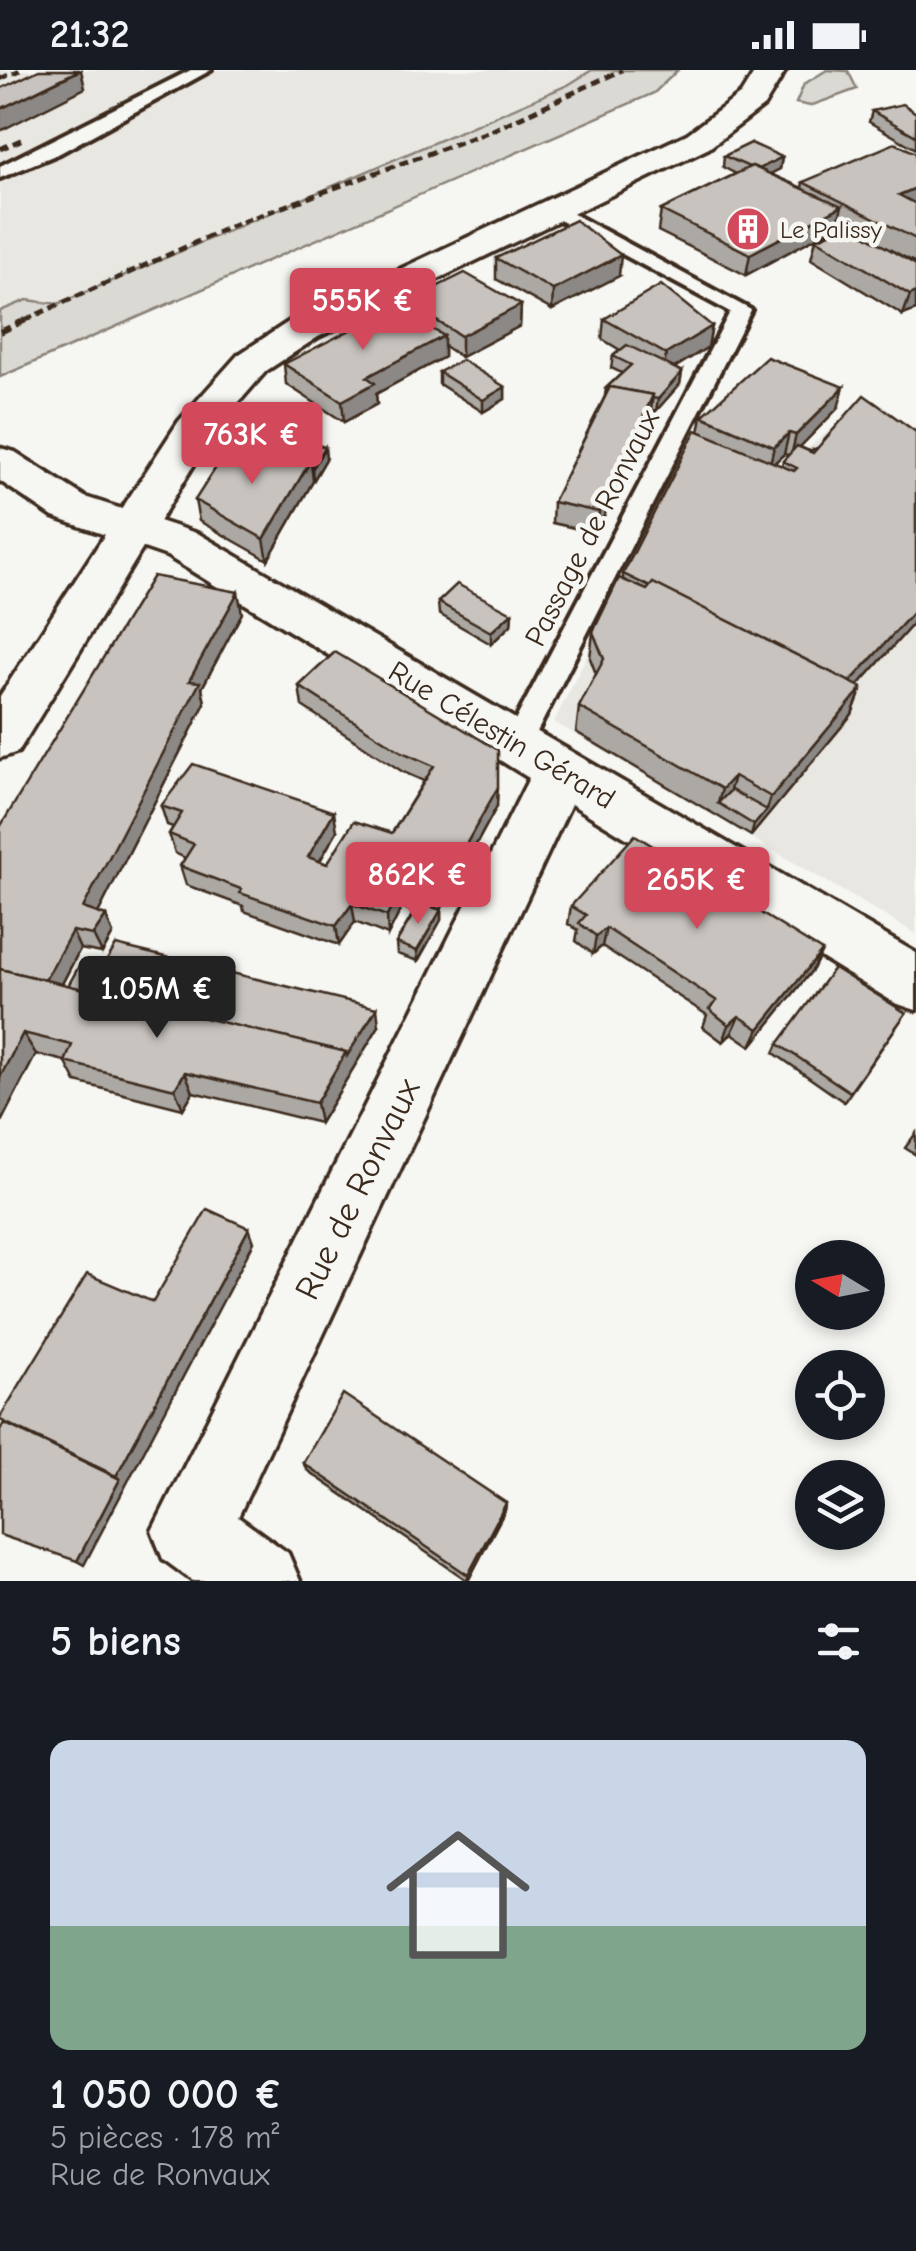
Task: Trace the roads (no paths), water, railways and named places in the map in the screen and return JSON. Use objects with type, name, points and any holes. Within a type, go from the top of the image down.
[{"type":"main road","points":[[0,738],[200,421],[252,363],[304,329],[656,163],[728,122],[754,100],[770,70]]},
{"type":"main road","name":"Rue Célestin Gérard","points":[[0,461],[69,507],[183,546],[916,984]]},
{"type":"main road","name":"Rue de Ronvaux","points":[[260,1581],[192,1531],[539,756]]},
{"type":"lane","points":[[0,173],[203,70]]},
{"type":"lane","name":"Passage de Ronvaux","points":[[539,756],[723,342],[741,310],[555,210]]},
{"type":"railway","points":[[0,79],[20,70]]},
{"type":"railway","points":[[25,320],[236,224],[493,130],[622,70]]},
{"type":"railway","points":[[0,149],[23,139]]},
{"type":"railway","points":[[0,332],[30,318]]},
{"type":"place","name":"Le Palissy","points":[[748,229]]}]
